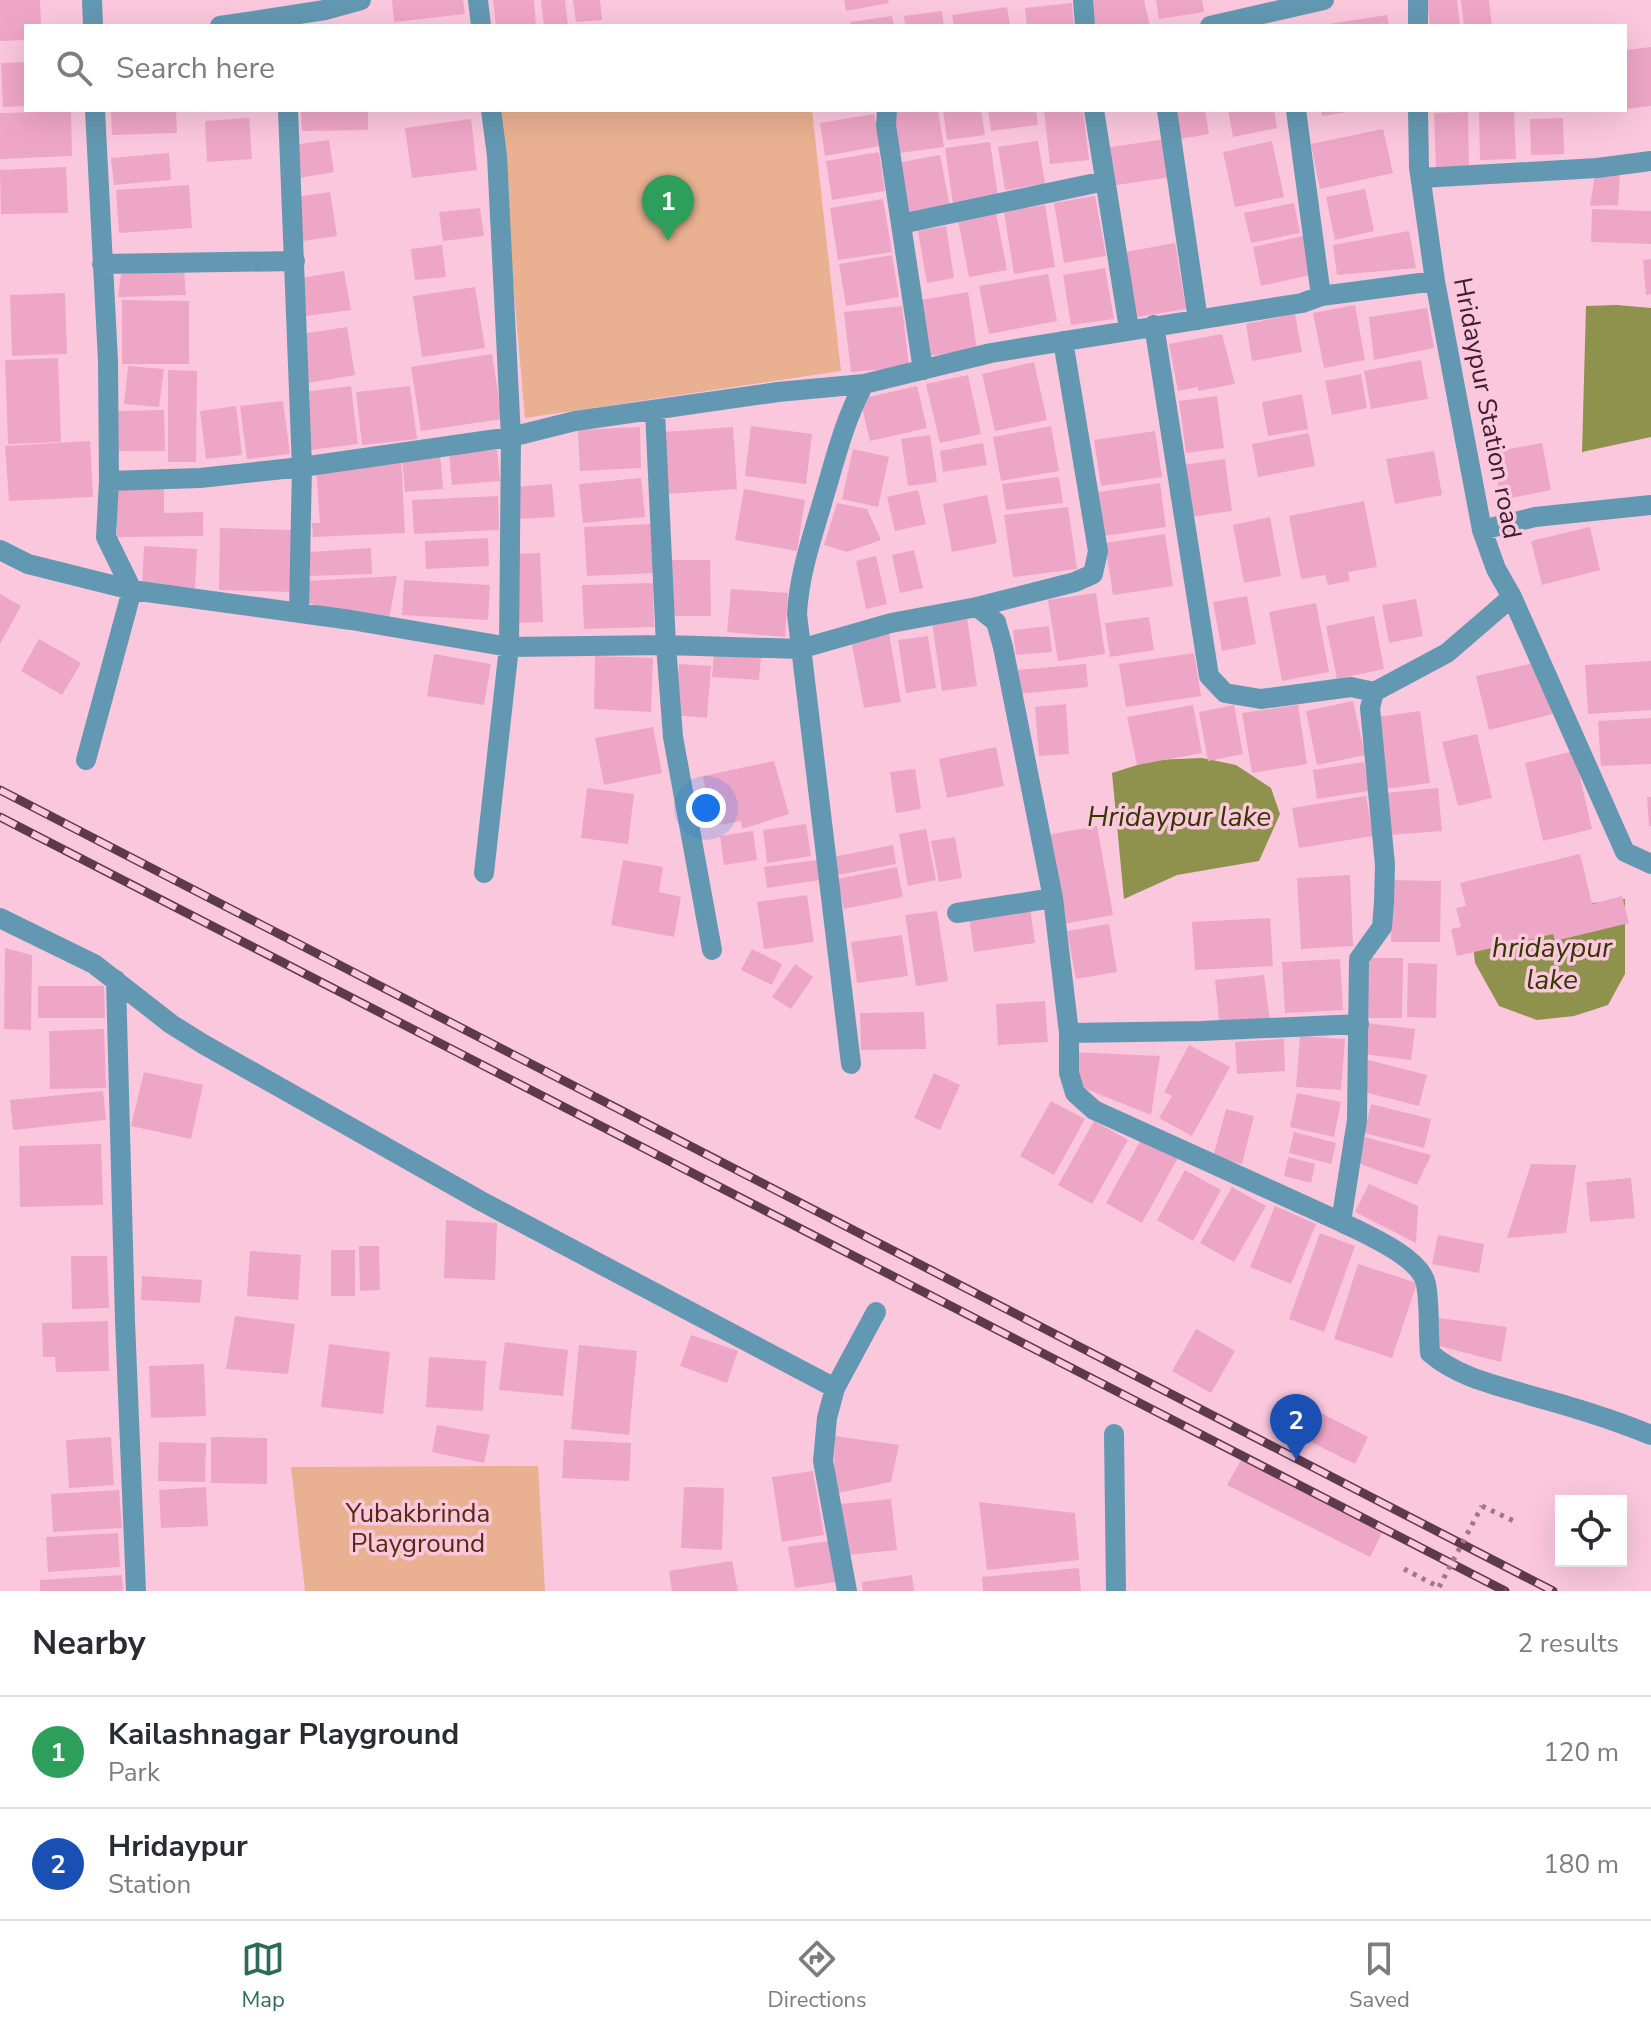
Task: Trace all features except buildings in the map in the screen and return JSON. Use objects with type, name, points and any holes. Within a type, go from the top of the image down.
[{"type":"street","points":[[92,0],[93,24]]},
{"type":"street","points":[[231,24],[325,10],[361,0]]},
{"type":"street","points":[[478,0],[481,24]]},
{"type":"street","points":[[1083,0],[1085,24]]},
{"type":"street","points":[[1228,24],[1283,18],[1324,0]]},
{"type":"street","points":[[1418,0],[1418,24]]},
{"type":"street","points":[[86,760],[132,590],[106,537],[108,361],[95,112]]},
{"type":"street","points":[[288,112],[302,467],[299,612]]},
{"type":"street","points":[[484,873],[509,647],[511,437],[497,156],[491,112]]},
{"type":"street","points":[[887,112],[886,125],[923,370]]},
{"type":"street","points":[[1094,112],[1129,329]]},
{"type":"street","points":[[1167,112],[1198,320]]},
{"type":"street","points":[[1296,112],[1321,296]]},
{"type":"street","name":"Hridaypur Station road","points":[[1418,112],[1421,178],[1435,281],[1482,530],[1496,569],[1512,597],[1625,852],[1651,864]]},
{"type":"street","points":[[1421,178],[1597,168],[1651,161]]},
{"type":"street","points":[[901,224],[1105,181]]},
{"type":"street","points":[[102,264],[295,261]]},
{"type":"street","points":[[109,481],[200,478],[302,467],[511,437],[575,421],[778,392],[864,384],[991,353],[1302,303],[1321,296],[1435,281]]},
{"type":"street","points":[[1154,325],[1209,676],[1225,693],[1261,699],[1351,687],[1374,692],[1447,653],[1512,597]]},
{"type":"street","points":[[0,550],[28,564],[132,590],[299,612],[509,647],[666,645],[800,649],[891,623],[977,607],[1075,582],[1093,574],[1098,551],[1063,341]]},
{"type":"street","points":[[851,1064],[797,614],[799,583],[850,411],[864,384]]},
{"type":"street","points":[[655,411],[673,737],[712,950]]},
{"type":"street","points":[[1482,530],[1535,517],[1651,505]]},
{"type":"street","points":[[977,607],[996,622],[1003,647],[1053,898],[1069,1033],[1069,1073],[1075,1093],[1094,1110],[1389,1246],[1413,1264],[1425,1280],[1430,1353],[1447,1368],[1614,1419],[1651,1435]]},
{"type":"street","points":[[1341,1222],[1357,1120],[1359,959],[1382,927],[1384,902],[1385,865],[1370,708],[1374,692]]},
{"type":"street","points":[[957,913],[1053,898]]},
{"type":"street","points":[[0,918],[66,949],[116,980],[171,1024],[353,1129],[481,1201],[835,1388]]},
{"type":"street","points":[[116,980],[136,1591]]},
{"type":"street","points":[[1069,1033],[1359,1024]]},
{"type":"street","points":[[847,1591],[823,1461],[827,1418],[835,1388],[876,1312]]},
{"type":"street","points":[[1114,1434],[1116,1591]]},
{"type":"path","points":[[1404,1569],[1439,1587],[1482,1506],[1518,1523]]},
{"type":"green space","points":[[498,112],[812,112],[841,371],[525,418]]},
{"type":"green space","name":"Yubakbrinda Playground","points":[[538,1466],[545,1591],[305,1591],[291,1467]]},
{"type":"water","points":[[1586,306],[1651,308],[1651,437],[1582,452]]},
{"type":"water","name":"Hridaypur lake","points":[[1202,758],[1236,765],[1271,788],[1280,814],[1259,861],[1177,875],[1124,899],[1112,773],[1153,760]]},
{"type":"water","name":"hridaypur lake","points":[[1625,899],[1625,974],[1608,1005],[1574,1016],[1537,1020],[1499,1006],[1475,963],[1470,918]]},
{"type":"railway","points":[[0,790],[1553,1591]]},
{"type":"railway","points":[[0,817],[1505,1591]]},
{"type":"place","name":"Kailashnagar Playground","points":[[668,241]]},
{"type":"place","name":"Hridaypur","points":[[1296,1460]]}]
